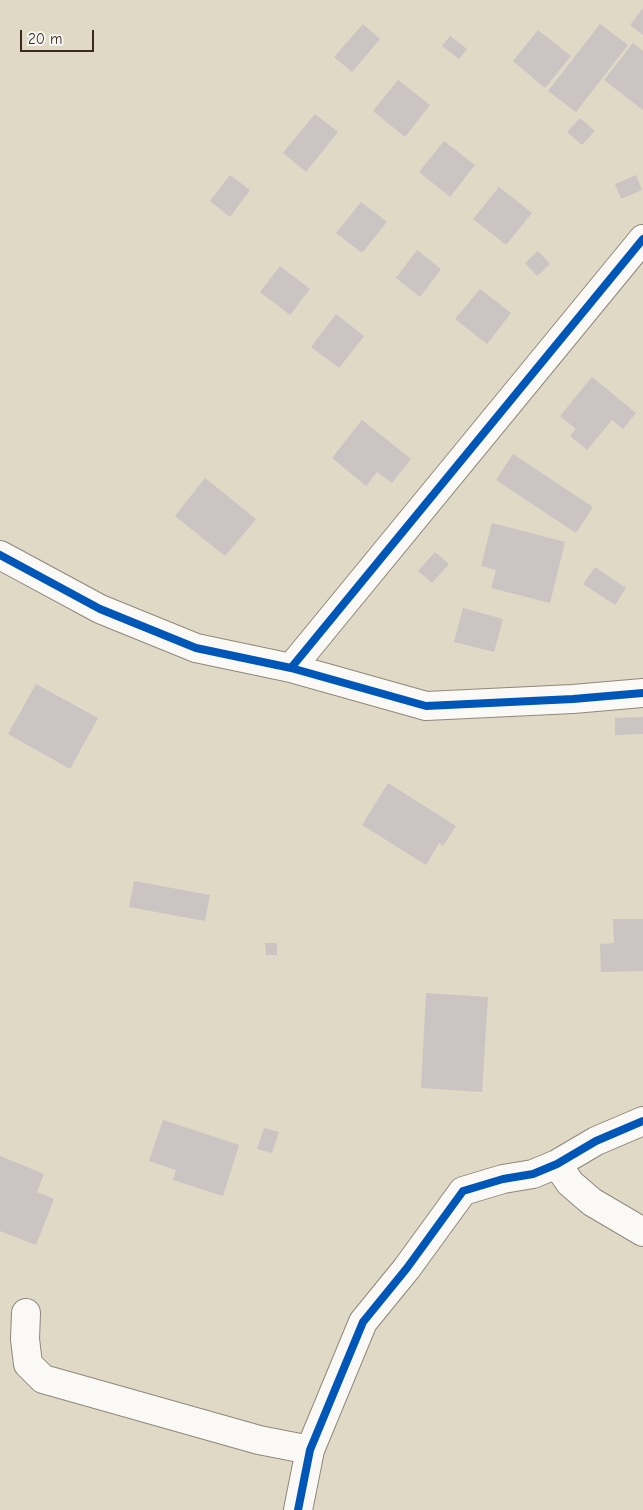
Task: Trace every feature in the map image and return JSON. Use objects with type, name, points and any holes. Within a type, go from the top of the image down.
[{"type":"street","points":[[291,668],[643,239]]},
{"type":"street","points":[[1,557],[100,609],[196,648],[291,668],[426,706],[573,699],[643,693]]},
{"type":"street","points":[[298,1510],[310,1450],[363,1322],[407,1268],[463,1191],[502,1179],[533,1174],[643,1121]]},
{"type":"street","points":[[557,1164],[570,1183],[592,1202],[643,1232]]},
{"type":"street","points":[[26,1313],[25,1339],[28,1364],[43,1379],[259,1440],[310,1450]]},
{"type":"building","points":[[643,8],[643,35],[630,25]]},
{"type":"building","points":[[363,24],[380,39],[352,72],[334,57]]},
{"type":"building","points":[[600,24],[628,45],[576,112],[548,91]]},
{"type":"building","points":[[538,30],[571,56],[545,88],[513,61]]},
{"type":"building","points":[[450,36],[467,49],[459,59],[442,46]]},
{"type":"building","points":[[633,43],[643,51],[643,110],[604,80]]},
{"type":"building","points":[[398,80],[430,105],[405,137],[373,111]]},
{"type":"building","points":[[315,114],[338,132],[306,172],[283,153]]},
{"type":"building","points":[[580,118],[595,131],[582,145],[567,132]]},
{"type":"building","points":[[444,141],[475,165],[450,197],[419,172]]},
{"type":"building","points":[[230,175],[250,190],[230,217],[210,201]]},
{"type":"building","points":[[636,175],[642,190],[621,199],[615,184]]},
{"type":"building","points":[[499,187],[532,213],[506,245],[473,219]]},
{"type":"building","points":[[361,202],[387,222],[362,253],[336,233]]},
{"type":"building","points":[[417,250],[441,269],[420,297],[396,278]]},
{"type":"building","points":[[538,251],[550,264],[537,276],[525,263]]},
{"type":"building","points":[[280,266],[310,289],[290,315],[260,292]]},
{"type":"building","points":[[480,289],[511,313],[487,344],[455,319]]},
{"type":"building","points":[[336,314],[364,336],[339,368],[311,347]]},
{"type":"building","points":[[592,377],[636,413],[623,429],[612,420],[587,450],[570,436],[576,429],[560,416]]},
{"type":"building","points":[[362,420],[411,459],[392,483],[377,472],[366,486],[332,458]]},
{"type":"building","points":[[513,454],[593,507],[576,533],[496,480]]},
{"type":"building","points":[[205,478],[256,519],[225,556],[175,516]]},
{"type":"building","points":[[492,523],[565,542],[550,603],[491,588],[496,570],[481,566]]},
{"type":"building","points":[[435,552],[449,564],[432,583],[418,571]]},
{"type":"building","points":[[595,567],[626,588],[615,605],[583,584]]},
{"type":"building","points":[[463,608],[503,619],[494,652],[454,642]]},
{"type":"building","points":[[36,684],[98,718],[70,769],[8,734]]},
{"type":"building","points":[[643,717],[643,734],[615,735],[615,718]]},
{"type":"building","points":[[388,783],[456,826],[443,846],[439,843],[426,865],[362,825]]},
{"type":"building","points":[[134,881],[210,895],[205,921],[129,907]]},
{"type":"building","points":[[613,919],[643,919],[643,971],[601,972],[600,944],[614,943]]},
{"type":"building","points":[[265,943],[277,943],[277,955],[266,955]]},
{"type":"building","points":[[426,993],[488,997],[482,1092],[421,1088]]},
{"type":"building","points":[[163,1120],[239,1145],[223,1196],[173,1180],[176,1170],[149,1161]]},
{"type":"building","points":[[264,1128],[279,1132],[272,1153],[257,1149]]},
{"type":"building","points":[[0,1156],[44,1174],[37,1192],[54,1199],[36,1245],[0,1231]]},
{"type":"cycle path","points":[[291,668],[643,239]]},
{"type":"cycle path","points":[[0,555],[100,609],[196,648],[291,668],[426,706],[573,699],[643,693]]},
{"type":"cycle path","points":[[298,1510],[310,1450],[363,1322],[407,1268],[463,1191],[503,1179],[533,1174],[557,1164],[596,1141],[643,1121]]}]
